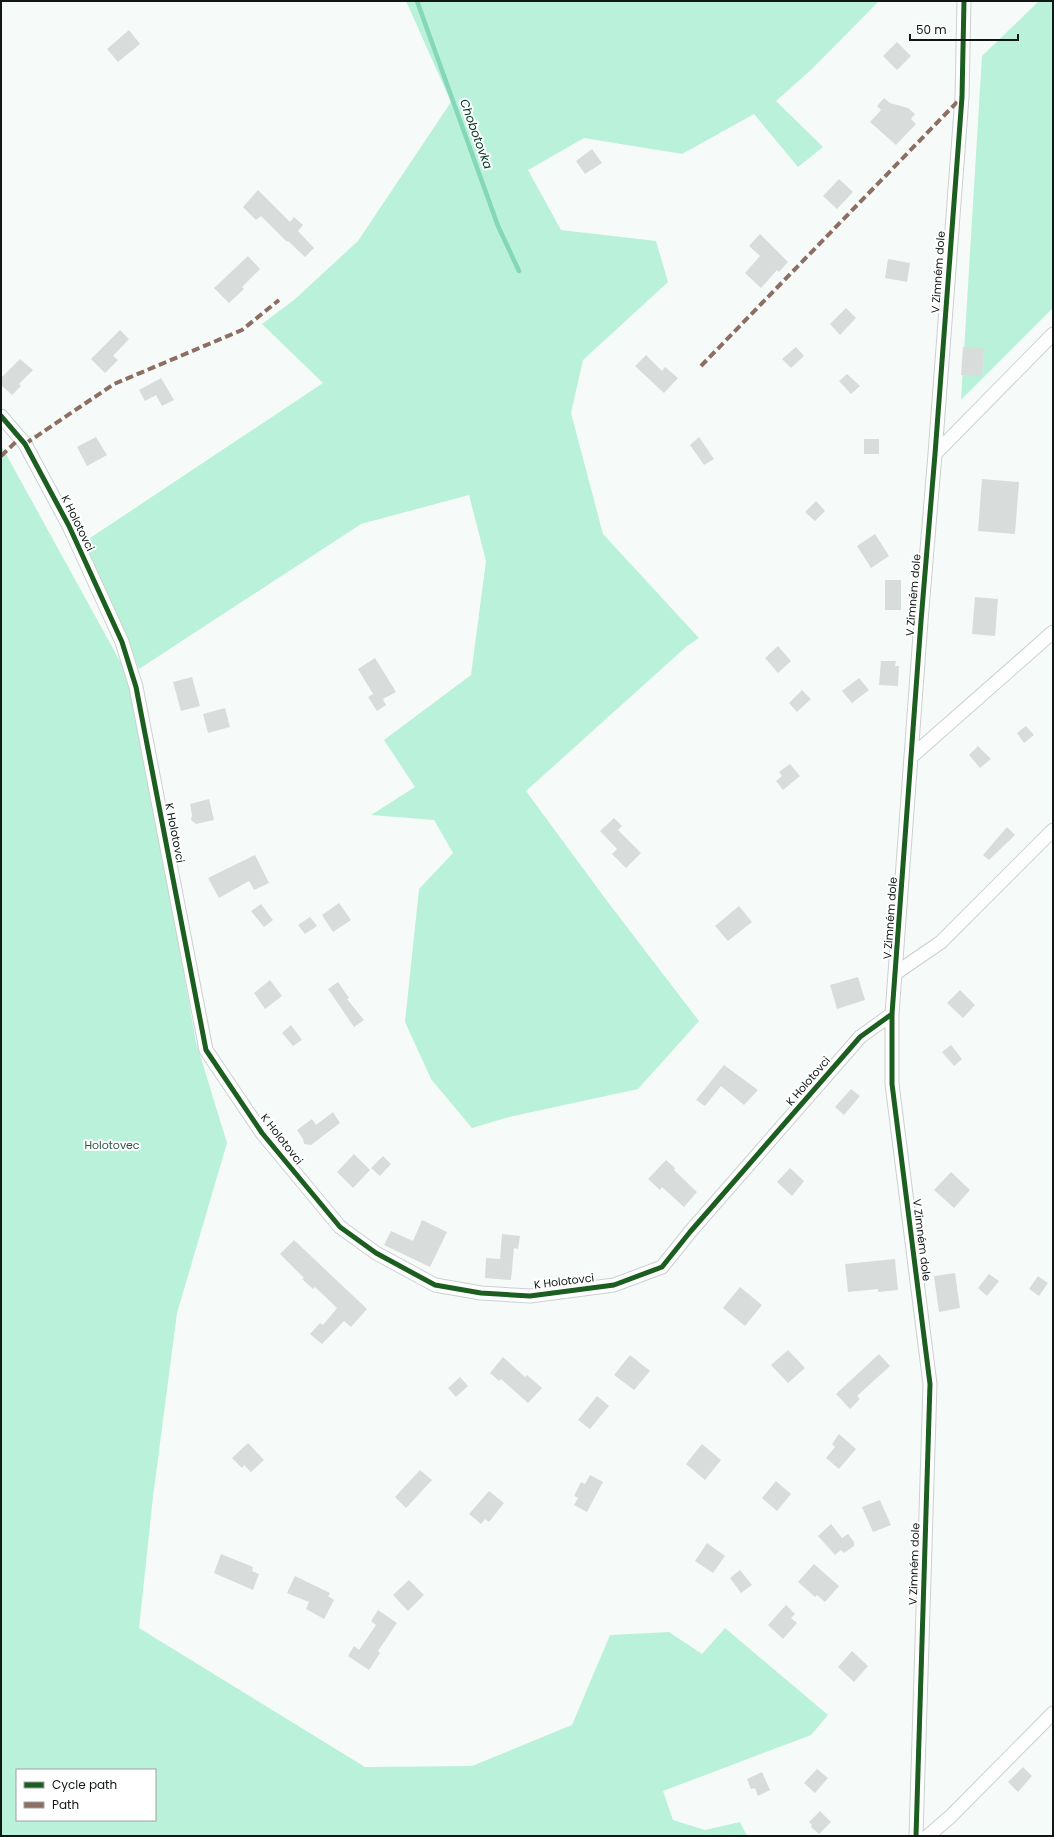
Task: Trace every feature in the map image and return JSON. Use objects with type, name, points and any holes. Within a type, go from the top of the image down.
[{"type":"street","name":"V Zimném dole","points":[[916,1836],[930,1384],[892,1084],[892,1014],[962,97],[964,1]]},
{"type":"street","points":[[935,454],[1053,334]]},
{"type":"street","name":"K Holotovci","points":[[1,416],[25,444],[69,526],[122,642],[136,687],[206,1050],[262,1133],[340,1227],[376,1253],[435,1285],[481,1293],[530,1296],[614,1285],[662,1267],[690,1232],[860,1037],[892,1014]]},
{"type":"street","points":[[911,757],[1053,632]]},
{"type":"street","name":"V Zimném dole","points":[[896,973],[941,942],[1053,830]]},
{"type":"street","points":[[928,1836],[951,1816],[1053,1713]]},
{"type":"green space","points":[[406,1],[879,1],[812,69],[776,101],[823,147],[798,167],[754,114],[682,154],[584,138],[528,170],[561,230],[656,241],[668,282],[583,360],[571,413],[603,534],[699,638],[687,646],[526,791],[607,901],[699,1021],[638,1089],[509,1117],[472,1128],[431,1079],[405,1022],[419,889],[453,853],[434,820],[371,815],[415,787],[384,740],[471,675],[486,561],[469,495],[361,524],[139,669],[81,544],[323,383],[262,324],[294,300],[358,241],[451,102]]},
{"type":"green space","points":[[1039,1],[1053,1],[1053,308],[961,400],[982,56]]},
{"type":"green space","name":"Holotovec","points":[[1,445],[132,683],[196,1042],[227,1143],[177,1313],[153,1497],[139,1628],[365,1767],[472,1766],[572,1725],[610,1635],[669,1632],[702,1654],[725,1628],[828,1715],[811,1735],[663,1791],[673,1820],[705,1830],[740,1822],[747,1836],[1,1836]]},
{"type":"building","points":[[129,30],[140,44],[118,62],[107,49]]},
{"type":"building","points":[[897,42],[911,56],[897,70],[883,56]]},
{"type":"building","points":[[884,98],[890,103],[908,108],[915,114],[911,119],[916,124],[896,145],[870,122],[881,110],[877,106]]},
{"type":"building","points":[[592,149],[602,163],[585,174],[576,161]]},
{"type":"building","points":[[839,179],[853,192],[837,209],[823,196]]},
{"type":"building","points":[[258,190],[290,222],[294,217],[303,225],[298,231],[314,248],[305,257],[288,241],[287,242],[261,216],[256,220],[243,207]]},
{"type":"building","points":[[760,234],[788,262],[779,272],[777,270],[761,288],[745,273],[760,256],[749,246]]},
{"type":"building","points":[[248,256],[260,269],[242,287],[244,289],[229,303],[214,288]]},
{"type":"building","points":[[888,259],[910,263],[907,282],[885,278]]},
{"type":"building","points":[[846,308],[856,318],[840,335],[830,324]]},
{"type":"building","points":[[120,330],[129,339],[113,356],[118,360],[105,373],[91,359]]},
{"type":"building","points":[[796,347],[804,356],[791,368],[782,359]]},
{"type":"building","points":[[963,347],[984,348],[982,376],[961,375]]},
{"type":"building","points":[[646,355],[662,371],[665,367],[678,378],[664,393],[635,366]]},
{"type":"building","points":[[20,359],[33,370],[19,384],[21,386],[12,395],[1,385],[1,378]]},
{"type":"building","points":[[847,374],[860,386],[851,394],[839,381]]},
{"type":"building","points":[[161,378],[174,400],[162,406],[156,395],[145,401],[139,390]]},
{"type":"building","points":[[96,437],[107,455],[87,466],[77,447]]},
{"type":"building","points":[[699,437],[714,459],[704,465],[690,445]]},
{"type":"building","points":[[864,439],[879,439],[879,454],[864,454]]},
{"type":"building","points":[[982,479],[1019,482],[1015,534],[978,531]]},
{"type":"building","points":[[816,501],[825,511],[815,521],[805,512]]},
{"type":"building","points":[[875,534],[889,556],[871,568],[857,546]]},
{"type":"building","points":[[885,580],[901,580],[901,610],[885,610]]},
{"type":"building","points":[[975,597],[998,599],[995,636],[972,634]]},
{"type":"building","points":[[778,646],[791,661],[778,673],[765,658]]},
{"type":"building","points":[[375,658],[396,692],[383,699],[386,705],[377,711],[368,697],[373,694],[358,669]]},
{"type":"building","points":[[881,661],[896,661],[895,666],[899,666],[898,686],[879,685]]},
{"type":"building","points":[[192,677],[200,706],[181,711],[173,682]]},
{"type":"building","points":[[859,678],[869,690],[852,703],[842,691]]},
{"type":"building","points":[[802,690],[811,699],[797,712],[789,703]]},
{"type":"building","points":[[225,708],[230,727],[208,733],[203,714]]},
{"type":"building","points":[[1026,726],[1034,735],[1024,743],[1017,733]]},
{"type":"building","points":[[978,746],[991,759],[980,768],[969,755]]},
{"type":"building","points":[[790,764],[800,776],[783,790],[776,781],[782,776],[779,772]]},
{"type":"building","points":[[209,799],[214,820],[196,824],[191,820],[192,815],[190,804]]},
{"type":"building","points":[[614,818],[622,826],[618,830],[641,853],[626,868],[612,854],[617,849],[600,831]]},
{"type":"building","points":[[1007,827],[1015,835],[989,860],[983,855]]},
{"type":"building","points":[[255,855],[269,883],[254,890],[249,881],[219,898],[208,878]]},
{"type":"building","points":[[339,903],[351,920],[333,932],[322,915]]},
{"type":"building","points":[[261,904],[273,920],[264,927],[251,911]]},
{"type":"building","points":[[739,906],[752,922],[728,941],[715,926]]},
{"type":"building","points":[[310,917],[317,926],[305,934],[298,925]]},
{"type":"building","points":[[858,977],[865,1000],[837,1009],[830,985]]},
{"type":"building","points":[[270,980],[282,996],[265,1009],[254,993]]},
{"type":"building","points":[[338,982],[349,998],[347,999],[364,1020],[354,1027],[328,989]]},
{"type":"building","points":[[960,990],[975,1005],[963,1018],[947,1003]]},
{"type":"building","points":[[291,1025],[302,1040],[293,1046],[282,1033]]},
{"type":"building","points":[[951,1045],[962,1059],[954,1066],[942,1052]]},
{"type":"building","points":[[724,1065],[758,1090],[744,1105],[721,1086],[705,1106],[696,1100]]},
{"type":"building","points":[[851,1089],[860,1096],[844,1115],[835,1107]]},
{"type":"building","points":[[333,1112],[340,1123],[311,1145],[304,1144],[303,1139],[297,1130],[312,1119],[316,1125]]},
{"type":"building","points":[[354,1154],[370,1170],[353,1188],[337,1172]]},
{"type":"building","points":[[383,1156],[391,1164],[380,1176],[371,1168]]},
{"type":"building","points":[[666,1160],[675,1168],[674,1170],[697,1192],[684,1207],[662,1187],[660,1190],[648,1179]]},
{"type":"building","points":[[790,1168],[804,1181],[792,1196],[777,1182]]},
{"type":"building","points":[[951,1172],[970,1190],[954,1208],[934,1190]]},
{"type":"building","points":[[422,1220],[447,1232],[430,1267],[384,1245],[391,1231],[413,1241]]},
{"type":"building","points":[[502,1234],[520,1236],[518,1249],[514,1248],[511,1280],[485,1278],[486,1258],[500,1259]]},
{"type":"building","points":[[294,1240],[367,1309],[351,1327],[344,1321],[322,1344],[310,1334],[320,1323],[323,1325],[337,1308],[315,1287],[313,1289],[302,1279],[304,1278],[280,1254]]},
{"type":"building","points":[[895,1259],[898,1290],[878,1292],[878,1289],[848,1292],[845,1264]]},
{"type":"building","points":[[955,1273],[960,1308],[939,1312],[934,1276]]},
{"type":"building","points":[[989,1274],[999,1281],[987,1296],[978,1288]]},
{"type":"building","points":[[1038,1276],[1048,1283],[1039,1296],[1029,1289]]},
{"type":"building","points":[[740,1287],[762,1305],[745,1326],[723,1308]]},
{"type":"building","points":[[788,1350],[805,1368],[788,1383],[771,1365]]},
{"type":"building","points":[[879,1354],[890,1366],[857,1396],[860,1399],[850,1409],[836,1394]]},
{"type":"building","points":[[630,1355],[650,1371],[634,1390],[614,1375]]},
{"type":"building","points":[[503,1357],[525,1377],[527,1375],[542,1388],[528,1403],[501,1379],[499,1381],[490,1373]]},
{"type":"building","points":[[460,1377],[468,1386],[456,1397],[448,1388]]},
{"type":"building","points":[[597,1396],[609,1406],[590,1429],[578,1420]]},
{"type":"building","points":[[839,1434],[856,1449],[839,1469],[826,1458],[835,1447],[832,1444]]},
{"type":"building","points":[[248,1443],[264,1460],[251,1472],[244,1465],[242,1468],[232,1458]]},
{"type":"building","points":[[702,1444],[721,1460],[705,1480],[686,1464]]},
{"type":"building","points":[[420,1470],[432,1480],[406,1508],[395,1497]]},
{"type":"building","points":[[590,1475],[603,1482],[587,1512],[574,1505],[578,1498],[574,1496],[581,1482],[585,1484]]},
{"type":"building","points":[[776,1481],[791,1494],[777,1511],[762,1498]]},
{"type":"building","points":[[489,1491],[504,1503],[489,1522],[485,1519],[481,1524],[469,1514]]},
{"type":"building","points":[[880,1500],[891,1525],[873,1532],[862,1507]]},
{"type":"building","points":[[831,1524],[842,1538],[848,1534],[854,1542],[854,1546],[844,1553],[841,1550],[835,1555],[818,1536]]},
{"type":"building","points":[[707,1543],[725,1556],[713,1573],[695,1561]]},
{"type":"building","points":[[221,1554],[253,1567],[252,1571],[259,1574],[253,1590],[214,1573]]},
{"type":"building","points":[[814,1564],[839,1586],[825,1602],[817,1595],[815,1597],[798,1582]]},
{"type":"building","points":[[740,1570],[752,1585],[741,1593],[730,1578]]},
{"type":"building","points":[[295,1576],[330,1593],[328,1596],[334,1600],[324,1619],[306,1609],[309,1602],[287,1593]]},
{"type":"building","points":[[409,1580],[424,1595],[408,1611],[393,1595]]},
{"type":"building","points":[[786,1605],[795,1614],[791,1618],[797,1623],[783,1639],[768,1625]]},
{"type":"building","points":[[378,1610],[397,1623],[378,1651],[380,1653],[369,1670],[348,1656],[354,1646],[359,1650],[376,1625],[371,1621]]},
{"type":"building","points":[[852,1651],[868,1666],[854,1682],[838,1667]]},
{"type":"building","points":[[1023,1767],[1032,1776],[1018,1792],[1008,1782]]},
{"type":"building","points":[[817,1769],[828,1778],[815,1793],[804,1783]]},
{"type":"building","points":[[762,1772],[770,1790],[758,1796],[755,1788],[751,1789],[747,1779]]},
{"type":"building","points":[[820,1811],[831,1822],[819,1834],[811,1827],[812,1825],[809,1822]]},
{"type":"waterway","name":"Chobotovka","points":[[417,1],[498,226],[519,271]]},
{"type":"marked path","points":[[701,366],[962,97]]},
{"type":"marked path","points":[[25,444],[114,384],[242,330],[279,300]]},
{"type":"marked path","points":[[1,456],[20,438]]},
{"type":"cycle path","points":[[916,1836],[930,1384],[892,1084],[892,1014],[962,97],[964,1]]},
{"type":"cycle path","points":[[1,416],[25,444],[69,526],[122,642],[136,687],[206,1050],[262,1133],[340,1227],[376,1253],[435,1285],[481,1293],[530,1296],[614,1285],[662,1267],[690,1232],[860,1037],[892,1014]]}]
